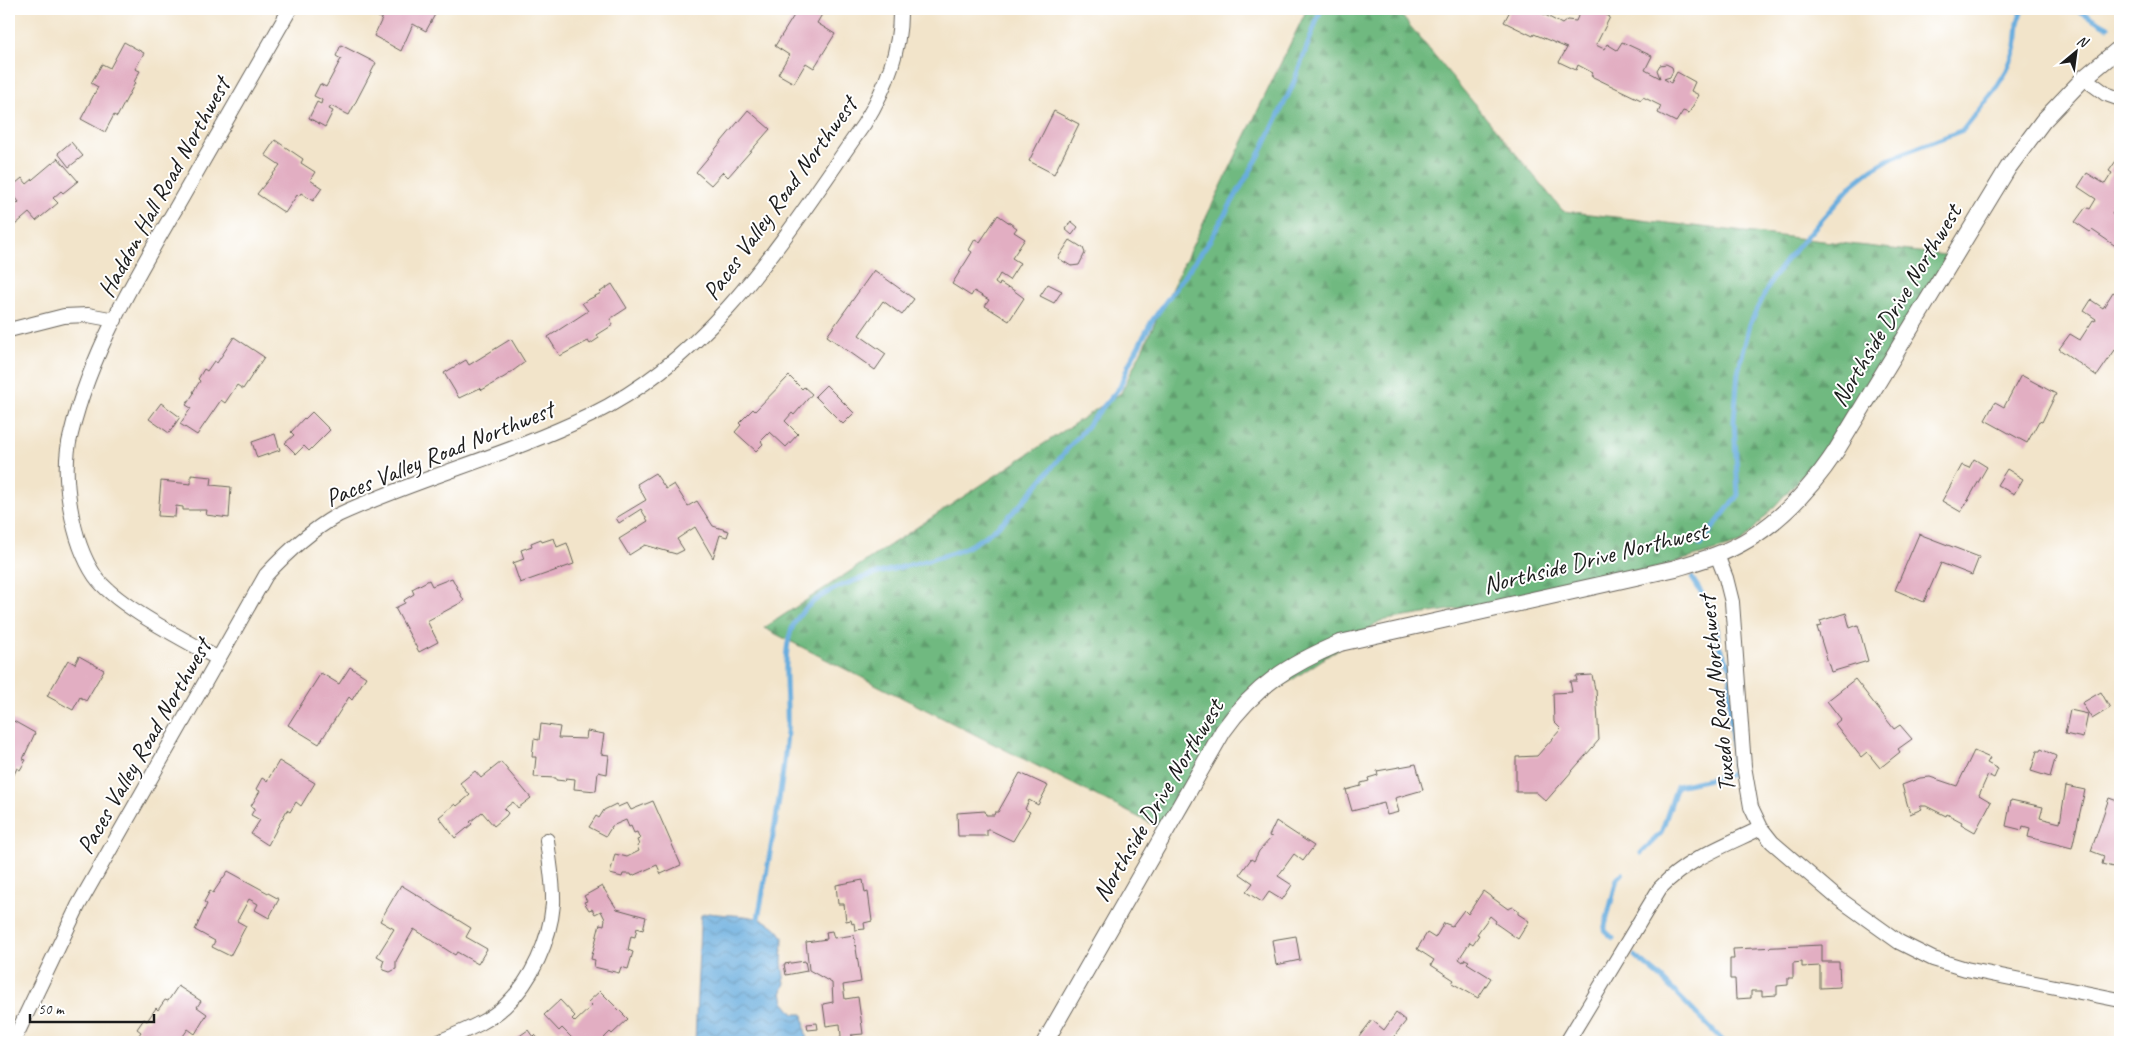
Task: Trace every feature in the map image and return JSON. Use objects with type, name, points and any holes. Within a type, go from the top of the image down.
[{"type":"street","name":"Haddon Hall Road Northwest","points":[[9,330],[64,316],[88,315],[115,320],[144,262],[290,9]]},
{"type":"street","name":"Paces Valley Road Northwest","points":[[13,1042],[78,906],[217,658],[266,575],[288,550],[316,528],[356,506],[537,440],[593,414],[630,392],[666,367],[700,338],[730,307],[763,266],[877,104],[887,81],[896,50],[900,9]]},
{"type":"street","name":"Northside Drive Northwest","points":[[1045,1042],[1223,731],[1238,710],[1252,696],[1279,674],[1310,655],[1340,643],[1676,568],[1717,555],[1749,538],[1774,521],[1801,497],[1821,474],[2008,168],[2043,121],[2084,78],[2120,48]]},
{"type":"street","points":[[2084,78],[2106,94],[2120,99]]},
{"type":"street","points":[[115,320],[85,389],[70,434],[67,480],[75,526],[89,566],[106,590],[148,619],[217,658]]},
{"type":"street","name":"Tuxedo Road Northwest","points":[[1717,555],[1726,578],[1732,602],[1744,766],[1751,806],[1761,828],[1772,842],[1834,896],[1899,942],[1933,959],[1966,969],[2120,1000]]},
{"type":"street","points":[[1567,1042],[1660,888],[1671,876],[1688,864],[1761,828]]},
{"type":"street","points":[[439,1042],[478,1024],[505,1006],[522,985],[537,960],[549,932],[553,902],[547,840]]},
{"type":"green space","points":[[1307,9],[1396,9],[1563,211],[1953,256],[1876,395],[1741,543],[1588,588],[1380,621],[1241,714],[1168,832],[764,628],[1121,393]]},
{"type":"water","points":[[709,913],[739,915],[760,919],[777,929],[783,937],[782,963],[785,983],[782,991],[784,1002],[794,1014],[803,1014],[807,1042],[695,1042],[701,915]]},
{"type":"building","points":[[382,9],[438,9],[426,31],[413,24],[401,51],[374,36],[382,19],[378,17]]},
{"type":"building","points":[[798,9],[821,9],[824,11],[817,23],[835,34],[814,68],[806,63],[794,83],[778,74],[789,55],[775,46]]},
{"type":"building","points":[[1511,9],[1534,9],[1562,24],[1567,20],[1576,21],[1581,9],[1595,9],[1610,17],[1596,45],[1604,49],[1607,44],[1617,50],[1622,42],[1652,56],[1645,70],[1660,78],[1657,70],[1660,65],[1666,64],[1672,67],[1673,71],[1670,77],[1664,79],[1671,83],[1677,72],[1695,82],[1691,91],[1699,95],[1689,113],[1683,111],[1676,122],[1658,113],[1661,106],[1643,97],[1641,100],[1591,76],[1593,73],[1578,65],[1576,70],[1559,62],[1567,48],[1534,34],[1533,36],[1504,22]]},
{"type":"building","points":[[124,42],[144,53],[135,69],[140,71],[135,83],[117,117],[114,115],[105,132],[81,119],[98,87],[91,83],[102,64],[110,68]]},
{"type":"building","points":[[341,45],[376,63],[349,115],[331,106],[329,109],[333,111],[325,127],[309,118],[317,102],[321,104],[322,100],[314,96],[320,84],[326,87],[341,59],[336,56]]},
{"type":"building","points":[[748,110],[770,129],[728,177],[723,172],[711,185],[696,172]]},
{"type":"building","points":[[1054,111],[1079,124],[1054,174],[1029,161]]},
{"type":"building","points":[[275,140],[303,159],[301,163],[315,172],[310,180],[322,188],[313,201],[301,193],[299,196],[297,195],[285,213],[257,194],[280,165],[265,155]]},
{"type":"building","points":[[71,142],[83,156],[69,167],[58,153]]},
{"type":"building","points":[[2120,155],[2120,213],[2115,210],[2112,214],[2120,220],[2120,249],[2092,230],[2090,232],[2075,222],[2086,207],[2090,209],[2096,199],[2078,187],[2087,173],[2105,184],[2112,173],[2109,171]]},
{"type":"building","points":[[58,158],[78,181],[53,198],[58,203],[36,221],[29,213],[15,225],[9,218],[9,211],[19,202],[9,189],[22,178],[27,184]]},
{"type":"building","points":[[998,215],[1017,228],[1014,232],[1025,239],[1012,258],[1020,263],[1009,280],[1000,274],[995,283],[999,286],[1000,283],[1009,287],[1024,298],[1009,321],[985,306],[989,300],[974,291],[971,296],[952,284],[972,252],[969,250],[975,239],[980,242]]},
{"type":"building","points":[[1071,221],[1078,227],[1072,235],[1065,229]]},
{"type":"building","points":[[1070,240],[1083,248],[1085,253],[1079,265],[1071,266],[1058,258]]},
{"type":"building","points":[[874,270],[914,299],[902,315],[883,301],[859,335],[886,354],[875,370],[827,336]]},
{"type":"building","points":[[612,284],[627,308],[610,319],[613,325],[597,335],[599,338],[590,344],[588,341],[560,356],[548,337],[588,311],[582,303],[601,293]]},
{"type":"building","points":[[1048,284],[1062,291],[1054,303],[1040,296]]},
{"type":"building","points":[[2113,292],[2120,296],[2120,353],[2115,350],[2097,376],[2059,349],[2070,334],[2080,340],[2093,320],[2095,321],[2096,319],[2084,311],[2091,300],[2103,308]]},
{"type":"building","points":[[234,337],[264,357],[243,389],[237,385],[225,403],[221,400],[197,435],[180,424],[191,408],[186,405],[200,381],[198,379],[204,369],[207,371],[214,361],[217,363]]},
{"type":"building","points":[[511,339],[525,362],[482,390],[480,388],[459,398],[444,373],[466,360],[469,365]]},
{"type":"building","points":[[2021,375],[2056,394],[2042,422],[2039,421],[2027,443],[1985,420],[1995,402],[2004,407]]},
{"type":"building","points":[[789,376],[802,389],[804,387],[812,394],[794,415],[792,413],[785,421],[798,434],[786,447],[770,432],[761,441],[763,444],[756,451],[735,432],[741,425],[739,423],[753,409],[755,411]]},
{"type":"building","points":[[826,385],[854,413],[843,424],[815,396]]},
{"type":"building","points":[[161,403],[180,417],[169,433],[149,419]]},
{"type":"building","points":[[312,412],[330,430],[309,451],[304,446],[296,454],[285,443],[294,435],[291,432]]},
{"type":"building","points":[[275,434],[280,450],[257,458],[252,442]]},
{"type":"building","points":[[1974,459],[1987,467],[1961,512],[1942,501],[1962,465],[1969,468]]},
{"type":"building","points":[[2007,469],[2023,479],[2014,494],[1997,485]]},
{"type":"building","points":[[655,473],[666,489],[674,484],[688,506],[697,501],[713,526],[729,531],[727,537],[720,535],[713,558],[695,527],[677,539],[684,550],[676,554],[645,545],[629,555],[619,539],[648,521],[641,509],[619,523],[616,518],[646,500],[637,484]]},
{"type":"building","points":[[191,475],[212,477],[211,485],[231,487],[229,518],[206,515],[207,510],[183,510],[183,507],[176,506],[175,517],[158,516],[161,481],[191,484]]},
{"type":"building","points":[[1919,534],[1979,557],[1972,575],[1941,563],[1924,602],[1895,590]]},
{"type":"building","points":[[554,538],[557,547],[567,543],[574,564],[520,583],[513,563],[524,559],[521,550],[532,546],[531,543],[541,539],[542,542]]},
{"type":"building","points":[[452,578],[464,601],[427,621],[438,642],[419,652],[395,608],[405,603],[404,600],[414,594],[412,589],[429,580],[432,586]]},
{"type":"building","points":[[1846,613],[1850,628],[1858,625],[1868,661],[1831,672],[1817,627],[1822,626],[1820,621]]},
{"type":"building","points":[[79,656],[104,670],[86,701],[80,697],[73,710],[47,696],[68,660],[75,664]]},
{"type":"building","points":[[350,667],[366,677],[352,700],[349,697],[319,744],[288,725],[321,673],[339,684]]},
{"type":"building","points":[[1592,675],[1596,689],[1599,740],[1546,801],[1536,792],[1516,792],[1516,757],[1537,756],[1561,729],[1554,722],[1553,693],[1572,692],[1570,681],[1577,681],[1576,676]]},
{"type":"building","points":[[1855,679],[1894,729],[1900,725],[1912,739],[1898,749],[1900,752],[1880,768],[1867,752],[1861,757],[1835,724],[1841,719],[1827,701]]},
{"type":"building","points":[[2101,692],[2110,708],[2092,719],[2082,703]]},
{"type":"building","points":[[2070,710],[2088,714],[2083,738],[2065,734]]},
{"type":"building","points":[[10,719],[35,733],[23,759],[26,760],[20,770],[17,768],[11,781],[9,780]]},
{"type":"building","points":[[541,724],[560,727],[558,738],[586,739],[587,731],[604,734],[601,754],[609,755],[607,774],[598,772],[596,791],[574,789],[575,779],[566,778],[565,781],[556,780],[556,778],[534,777],[536,757],[532,757],[534,739],[539,740]]},
{"type":"building","points":[[2041,749],[2056,756],[2050,777],[2031,771],[2037,751]]},
{"type":"building","points":[[1974,751],[1990,758],[1987,763],[1998,769],[1994,778],[1988,775],[1979,795],[1991,802],[1975,832],[1947,814],[1946,816],[1926,806],[1920,806],[1922,809],[1910,814],[1902,785],[1920,778],[1930,777],[1957,786]]},
{"type":"building","points":[[279,761],[315,783],[301,806],[296,802],[290,812],[287,810],[268,845],[251,834],[260,820],[251,815],[255,808],[251,806],[260,791],[256,789],[262,778],[267,781]]},
{"type":"building","points":[[501,762],[531,798],[518,808],[513,802],[504,809],[508,813],[506,816],[494,826],[482,812],[470,822],[472,824],[455,838],[439,817],[470,795],[460,783],[475,771],[481,778]]},
{"type":"building","points":[[1416,764],[1423,790],[1395,798],[1399,812],[1387,815],[1384,803],[1352,811],[1346,790],[1361,786],[1361,783],[1369,781],[1368,778],[1378,775],[1377,771]]},
{"type":"building","points":[[1020,773],[1048,786],[1038,805],[1029,800],[1025,809],[1030,812],[1013,841],[990,830],[987,830],[987,836],[958,836],[957,813],[985,811],[986,815],[994,815],[995,812],[998,812]]},
{"type":"building","points":[[2066,786],[2085,790],[2072,848],[2028,837],[2030,828],[2023,826],[2022,830],[2006,826],[2011,800],[2043,807],[2040,818],[2060,823]]},
{"type":"building","points":[[2109,798],[2120,802],[2120,869],[2102,864],[2104,856],[2091,851]]},
{"type":"building","points":[[653,801],[681,865],[661,874],[657,865],[632,876],[631,874],[623,874],[622,877],[610,874],[615,854],[627,857],[639,851],[637,840],[640,839],[637,832],[634,833],[626,820],[612,826],[606,836],[589,827],[596,816],[599,818],[604,810],[616,804],[618,807],[627,803],[631,810]]},
{"type":"building","points":[[1276,821],[1314,846],[1303,861],[1294,854],[1278,876],[1292,885],[1282,900],[1269,892],[1262,902],[1246,892],[1253,883],[1240,874],[1251,859],[1254,861],[1259,851],[1272,837],[1269,836]]},
{"type":"building","points":[[228,871],[279,899],[269,918],[255,910],[258,904],[249,899],[237,921],[246,926],[230,956],[212,947],[215,941],[195,930],[207,904],[204,902],[210,891],[213,893]]},
{"type":"building","points":[[863,880],[865,893],[868,892],[872,921],[864,923],[865,929],[855,930],[854,923],[852,924],[851,920],[846,921],[844,904],[838,904],[836,885]]},
{"type":"building","points":[[401,885],[471,928],[466,937],[487,949],[478,964],[457,952],[455,955],[414,929],[396,961],[396,969],[390,972],[384,970],[382,966],[384,960],[377,956],[394,929],[380,921]]},
{"type":"building","points":[[602,886],[617,909],[646,917],[643,930],[637,928],[635,937],[631,936],[628,950],[633,952],[628,969],[621,967],[619,973],[594,967],[595,960],[591,959],[600,924],[604,925],[605,919],[601,911],[595,914],[592,909],[589,910],[584,902],[587,901],[584,896]]},
{"type":"building","points":[[1483,891],[1508,909],[1513,907],[1518,910],[1518,914],[1529,921],[1518,939],[1495,923],[1496,921],[1490,916],[1477,934],[1479,935],[1473,944],[1470,942],[1459,959],[1463,962],[1465,959],[1469,961],[1467,963],[1491,978],[1478,998],[1452,983],[1454,980],[1431,965],[1434,960],[1417,949],[1427,933],[1435,938],[1444,923],[1452,926],[1464,910],[1468,914]]},
{"type":"building","points":[[832,931],[834,938],[854,935],[861,982],[843,985],[845,999],[858,997],[863,1034],[851,1035],[861,1042],[837,1042],[841,1036],[840,1024],[826,1026],[823,1004],[833,1002],[832,983],[809,970],[806,942],[827,939],[826,932]]},
{"type":"building","points":[[1296,936],[1300,960],[1276,965],[1272,940]]},
{"type":"building","points":[[1822,945],[1822,962],[1839,962],[1840,987],[1820,988],[1820,966],[1802,967],[1802,962],[1793,963],[1793,978],[1788,978],[1788,985],[1777,986],[1777,995],[1762,996],[1762,991],[1751,991],[1751,998],[1736,999],[1735,979],[1730,979],[1730,959],[1734,959],[1733,949]]},
{"type":"building","points":[[805,961],[807,971],[786,975],[784,964]]},
{"type":"building","points":[[178,986],[201,1001],[197,1007],[207,1014],[195,1034],[188,1029],[179,1042],[134,1042],[141,1032],[137,1029],[144,1019],[147,1021],[156,1008],[158,1010],[165,1000],[168,1001]]},
{"type":"building","points":[[600,991],[628,1019],[600,1042],[576,1042],[562,1028],[559,1031],[544,1015],[560,1000],[575,1016],[572,1019],[575,1022],[592,1006],[588,1002]]},
{"type":"building","points":[[1396,1013],[1406,1021],[1392,1039],[1396,1040],[1394,1042],[1355,1042],[1372,1020],[1384,1030]]},
{"type":"building","points":[[817,1023],[818,1029],[808,1030],[807,1024]]},
{"type":"building","points":[[528,1030],[533,1037],[535,1035],[541,1042],[511,1042]]},
{"type":"waterway","points":[[758,919],[775,826],[785,756],[787,732],[786,655],[791,631],[802,612],[820,597],[842,586],[867,576],[943,556],[977,542],[1002,523],[1034,489],[1120,387],[1129,364],[1152,321],[1210,240],[1260,154],[1292,87],[1321,9]]},
{"type":"waterway","points":[[1700,545],[1738,495],[1734,421],[1738,372],[1750,324],[1772,279],[1787,259],[1852,185],[1872,169],[1893,157],[1963,130],[1994,91],[2007,70],[2016,47],[2018,23],[2022,9]]},
{"type":"waterway","points":[[2075,9],[2108,27]]},
{"type":"waterway","points":[[1641,853],[1661,833],[1677,786],[1734,774],[1729,694],[1732,669],[1719,646],[1716,623],[1708,603],[1692,578]]},
{"type":"waterway","points":[[1613,938],[1604,930],[1617,879],[1622,874]]},
{"type":"waterway","points":[[1635,956],[1659,976],[1724,1042]]}]
